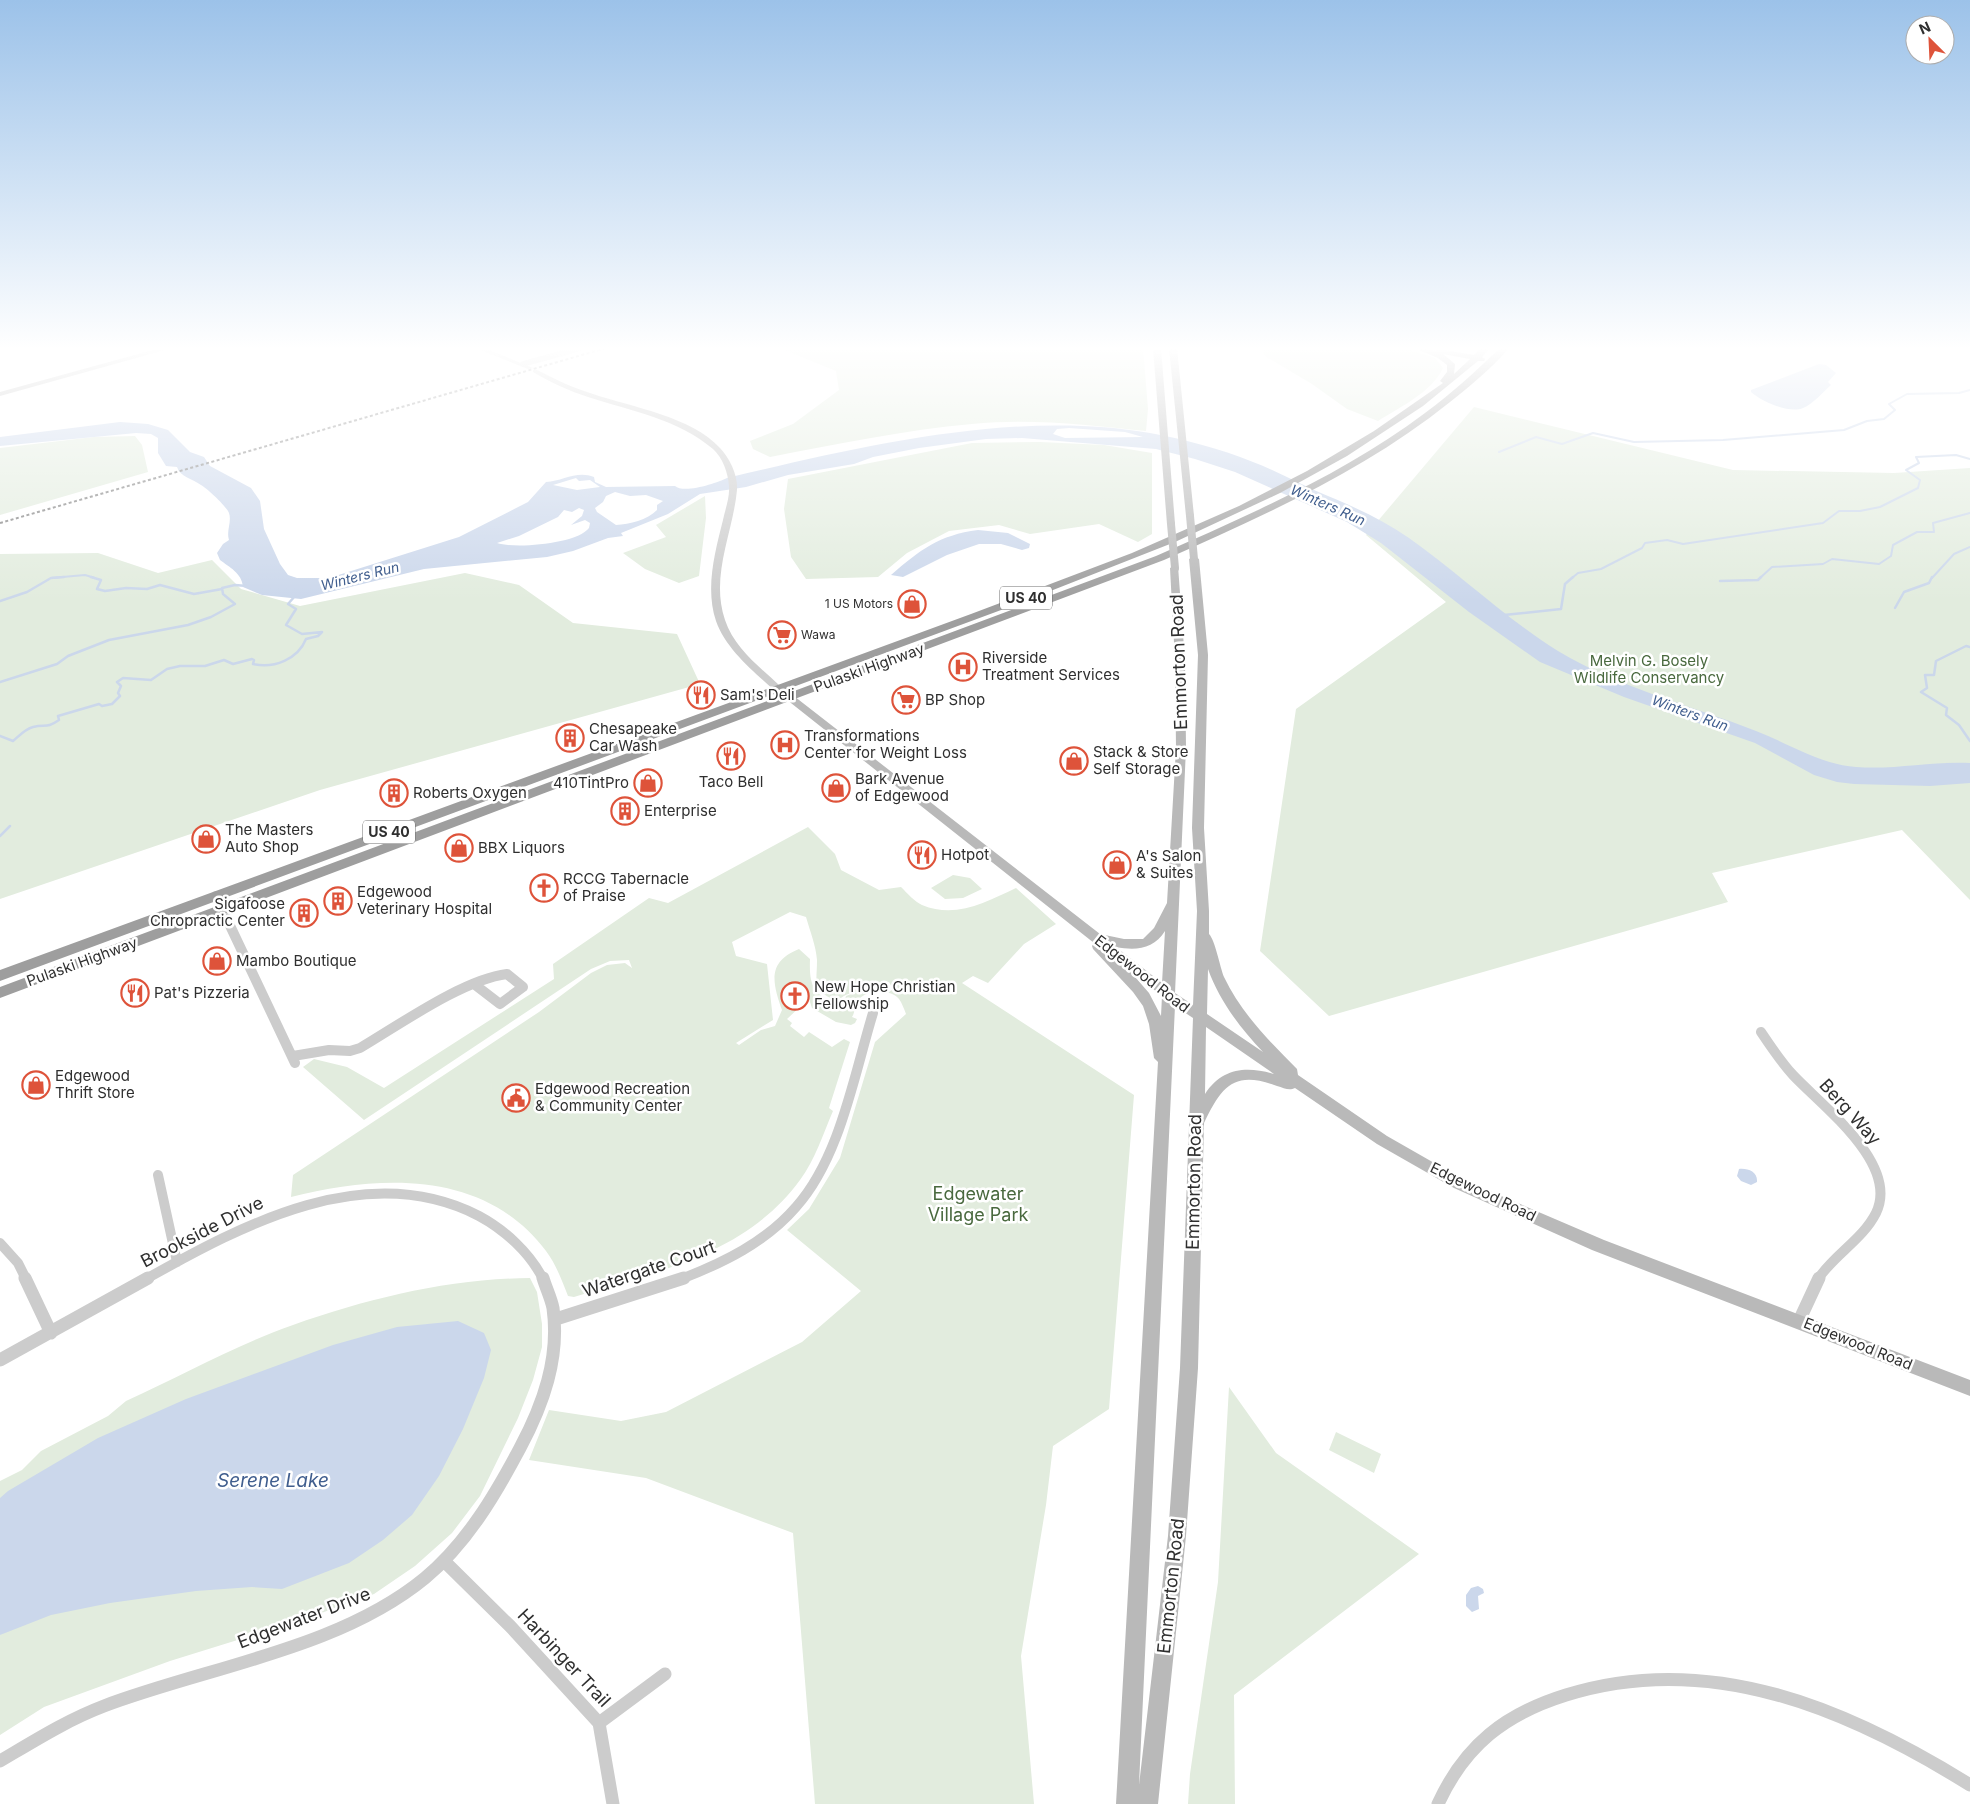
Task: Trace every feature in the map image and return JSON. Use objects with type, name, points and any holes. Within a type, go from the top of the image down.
[{"type":"highway","name":"Pulaski Highway","points":[[0,976],[1035,594],[1157,546],[1270,496],[1353,450],[1379,432]]},
{"type":"highway","name":"Pulaski Highway","points":[[0,993],[1160,558],[1284,502],[1364,458],[1404,432]]},
{"type":"main road","name":"Emmorton Road","points":[[1127,1804],[1175,900],[1181,748],[1180,661],[1175,568],[1164,432]]},
{"type":"main road","name":"Emmorton Road","points":[[1147,1804],[1177,1536],[1188,1378],[1203,911],[1198,828],[1203,655],[1182,432]]},
{"type":"main road","name":"Edgewood Road","points":[[777,688],[1199,1018],[1382,1140],[1459,1184],[1598,1245],[1970,1388]]},
{"type":"main road","points":[[1088,932],[1120,945],[1147,942],[1159,932],[1175,900]]},
{"type":"main road","points":[[1203,911],[1208,945],[1228,997],[1249,1028],[1315,1096]]},
{"type":"main road","points":[[1088,932],[1111,963],[1138,988],[1150,1006],[1165,1081]]},
{"type":"main road","points":[[1195,1129],[1208,1096],[1221,1081],[1229,1077],[1241,1074],[1268,1076],[1315,1096]]},
{"type":"street","name":"Edgewood Road","points":[[694,432],[711,443],[725,458],[733,477],[733,488],[716,576],[718,610],[721,622],[734,645],[777,688]]},
{"type":"street","points":[[216,896],[294,1060],[329,1050],[350,1051],[360,1048],[434,1004],[474,984],[502,973],[508,974],[522,984],[523,987],[500,1004],[474,984]]},
{"type":"street","name":"Watergate Court","points":[[556,1319],[684,1279],[721,1264],[776,1226],[800,1201],[817,1176],[827,1156],[873,1013]]},
{"type":"street","name":"Berg Way","points":[[1761,1032],[1792,1075],[1862,1147],[1873,1163],[1880,1179],[1882,1198],[1875,1213],[1815,1286],[1799,1322]]},
{"type":"street","points":[[158,1174],[177,1262]]},
{"type":"street","name":"Brookside Drive","points":[[0,1360],[257,1220],[295,1207],[353,1196],[401,1194],[434,1198],[474,1212],[508,1235],[532,1257],[548,1287],[556,1319]]},
{"type":"street","points":[[0,1243],[18,1264],[50,1333]]},
{"type":"street","name":"Edgewater Drive","points":[[0,1761],[56,1728],[102,1707],[357,1622],[382,1609],[413,1588],[444,1561],[472,1528],[524,1442],[542,1400],[555,1357],[556,1319]]},
{"type":"street","name":"Harbinger Trail","points":[[444,1561],[510,1626],[599,1722],[612,1789],[613,1804]]},
{"type":"street","points":[[599,1722],[665,1674]]},
{"type":"street","points":[[1438,1804],[1472,1748],[1492,1729],[1516,1712],[1573,1690],[1609,1682],[1647,1678],[1689,1679],[1728,1684],[1766,1691],[1815,1706],[1857,1722],[1970,1785]]},
{"type":"green space","points":[[772,432],[909,432],[770,457],[753,449],[750,441]]},
{"type":"green space","name":"Melvin G. Bosely Wildlife Conservancy","points":[[1453,432],[1578,432],[1733,470],[1894,473],[1970,468],[1970,900],[1902,830],[1712,873],[1728,902],[1329,1016],[1260,951],[1296,709],[1446,602],[1366,535]]},
{"type":"green space","points":[[135,436],[142,445],[148,472],[0,515],[0,448],[94,437]]},
{"type":"green space","points":[[1040,442],[1104,445],[1152,453],[1152,534],[1138,542],[1099,524],[1030,534],[999,525],[949,531],[907,553],[878,577],[806,579],[791,557],[784,509],[788,479],[972,443]]},
{"type":"green space","points":[[705,496],[706,518],[699,576],[679,583],[645,569],[623,553],[666,537],[656,525]]},
{"type":"green space","points":[[98,553],[158,573],[212,560],[241,589],[300,606],[465,573],[519,585],[573,623],[677,634],[700,684],[320,790],[0,899],[0,554]]},
{"type":"green space","name":"Edgewater Village Park","points":[[808,827],[835,854],[841,870],[879,890],[901,887],[919,904],[935,909],[947,910],[970,907],[1016,888],[1056,924],[1024,944],[988,983],[973,976],[962,983],[1134,1095],[1109,1409],[1053,1446],[1046,1505],[1021,1656],[1034,1804],[815,1804],[793,1533],[646,1478],[529,1460],[549,1410],[621,1421],[666,1412],[802,1342],[861,1291],[787,1230],[809,1209],[840,1158],[875,1042],[906,1014],[900,1001],[895,996],[885,992],[874,992],[863,996],[856,1004],[852,1017],[857,1019],[851,1025],[836,1022],[812,1008],[806,990],[801,990],[799,984],[784,988],[789,1007],[803,1004],[787,1019],[792,1023],[790,1026],[804,1037],[809,1032],[832,1047],[844,1039],[850,1042],[829,1108],[833,1111],[814,1155],[800,1180],[778,1205],[753,1226],[726,1243],[698,1257],[637,1278],[574,1297],[568,1296],[550,1256],[521,1224],[493,1205],[462,1192],[429,1185],[394,1183],[360,1185],[291,1197],[293,1175],[539,1012],[591,973],[607,965],[625,963],[632,968],[629,960],[610,961],[591,969],[364,1120],[303,1067],[314,1059],[347,1067],[384,1088],[554,979],[553,964],[649,898],[668,903]],"holes":[[[790,912],[806,917],[817,960],[817,986],[819,990],[838,1002],[846,995],[870,990],[889,982],[893,989],[889,992],[885,985],[875,989],[851,994],[846,996],[844,1003],[837,1005],[823,997],[814,988],[810,976],[810,959],[799,949],[788,954],[777,967],[775,983],[782,1010],[775,1026],[761,1030],[739,1045],[736,1043],[773,1020],[767,964],[736,956],[732,942]]]},
{"type":"green space","points":[[953,875],[970,878],[982,889],[963,898],[945,899],[931,888]]},
{"type":"green space","name":"Serene Lake","points":[[530,1278],[537,1292],[542,1324],[542,1347],[533,1380],[518,1418],[480,1496],[452,1533],[415,1566],[374,1594],[299,1621],[170,1661],[44,1707],[0,1735],[0,1481],[22,1470],[41,1451],[108,1416],[126,1401],[272,1333],[351,1306],[410,1292],[469,1282]]},
{"type":"green space","points":[[1229,1387],[1276,1453],[1419,1554],[1234,1695],[1235,1804],[1188,1804],[1190,1774],[1218,1582]]},
{"type":"green space","points":[[1336,1432],[1381,1454],[1374,1473],[1329,1450]]},
{"type":"water","name":"Winters Run","points":[[39,432],[170,432],[190,452],[204,457],[210,466],[251,488],[260,501],[264,529],[280,564],[288,575],[297,578],[329,578],[459,537],[528,502],[546,482],[576,475],[594,477],[595,482],[606,487],[675,486],[686,489],[830,455],[937,435],[963,432],[1054,432],[1053,434],[1065,438],[1143,437],[1126,432],[1150,433],[1176,438],[1241,457],[1374,517],[1398,530],[1428,552],[1538,638],[1582,664],[1630,686],[1769,736],[1817,758],[1842,765],[1870,768],[1970,763],[1970,783],[1930,786],[1854,784],[1837,782],[1814,775],[1755,743],[1624,697],[1540,662],[1469,612],[1381,543],[1347,522],[1235,472],[1156,449],[1022,438],[986,439],[919,448],[873,457],[854,464],[788,475],[746,487],[700,494],[668,514],[621,533],[623,536],[608,538],[573,551],[547,557],[424,569],[301,599],[262,595],[243,587],[238,574],[220,560],[217,553],[223,544],[229,540],[230,516],[228,510],[208,490],[184,476],[177,467],[166,466],[158,453],[158,438],[151,434],[136,433],[0,446],[0,437]],"holes":[[[576,478],[579,481],[590,480],[600,487],[577,490],[553,485]],[[615,492],[630,496],[646,495],[663,501],[657,505],[657,510],[643,519],[616,525],[597,512],[595,508],[603,502],[606,496]],[[579,508],[584,510],[582,516],[571,525],[585,520],[590,523],[589,528],[572,538],[531,545],[497,543],[519,536],[558,517],[564,510],[572,512]]]},
{"type":"water","points":[[978,530],[1008,533],[1030,544],[1029,548],[1022,550],[1001,544],[979,544],[947,555],[903,577],[891,575],[911,558],[931,545],[964,532]]},
{"type":"water","points":[[1739,1169],[1752,1171],[1756,1176],[1757,1182],[1751,1185],[1741,1181],[1737,1176]]},
{"type":"water","name":"Serene Lake","points":[[458,1321],[484,1333],[491,1350],[484,1378],[463,1429],[439,1476],[412,1515],[383,1540],[349,1563],[282,1589],[252,1587],[196,1591],[110,1603],[51,1615],[0,1635],[0,1498],[8,1491],[98,1438],[186,1399],[333,1345],[397,1327]]},
{"type":"water","points":[[1478,1586],[1483,1589],[1484,1593],[1478,1596],[1479,1609],[1472,1612],[1466,1606],[1466,1595],[1471,1588]]},
{"type":"waterway","points":[[1499,452],[1536,437],[1562,444],[1593,433],[1634,442],[1723,440],[1818,432]]},
{"type":"waterway","points":[[1572,578],[1578,573],[1601,569],[1642,548],[1645,543],[1667,540],[1683,544],[1823,523],[1839,511],[1860,511],[1880,507],[1918,488],[1920,480],[1906,470],[1919,463],[1916,457],[1956,455],[1970,459]]},
{"type":"waterway","points":[[1760,578],[1772,567],[1823,564],[1832,559],[1879,564],[1891,556],[1893,545],[1917,532],[1934,532],[1933,523],[1970,513]]},
{"type":"waterway","points":[[1932,578],[1954,554],[1970,547]]},
{"type":"waterway","points":[[51,578],[85,575],[95,578]]},
{"type":"waterway","points":[[51,578],[64,577]]},
{"type":"waterway","points":[[91,577],[101,580],[97,589],[105,591],[126,588],[147,589],[160,585],[194,594],[222,589]]},
{"type":"waterway","points":[[1504,615],[1561,609],[1565,584],[1573,577]]},
{"type":"waterway","points":[[1895,608],[1904,592],[1929,583],[1932,577]]},
{"type":"waterway","points":[[0,601],[27,592],[51,578]]},
{"type":"waterway","points":[[1720,581],[1758,580],[1760,578]]},
{"type":"waterway","points":[[0,682],[57,664],[68,656],[109,640],[188,625],[211,617],[235,604],[223,594],[222,588],[235,585],[247,586]]},
{"type":"waterway","points":[[0,736],[13,741],[30,728],[55,723],[59,720],[58,716],[99,704],[102,706],[112,704],[120,696],[118,693],[121,686],[117,682],[123,678],[151,680],[167,669],[180,666],[205,666],[224,660],[233,664],[252,659],[254,660],[253,664],[261,665],[277,664],[284,661],[297,652],[306,639],[318,636],[322,632],[302,634],[286,625],[296,609],[288,604],[295,596]]},
{"type":"waterway","points":[[1970,647],[1966,646],[1936,661],[1934,675],[1925,675],[1927,688],[1921,692],[1947,708],[1946,715],[1959,725],[1970,741]]},
{"type":"waterway","points":[[0,836],[10,826]]},
{"type":"railway","points":[[0,523],[314,432]]},
{"type":"place","name":"1 US Motors","points":[[912,604]]},
{"type":"place","name":"Wawa","points":[[782,635]]},
{"type":"place","name":"Riverside Treatment Services","points":[[963,667]]},
{"type":"place","name":"Sam's Deli","points":[[701,695]]},
{"type":"place","name":"BP Shop","points":[[906,700]]},
{"type":"place","name":"Chesapeake Car Wash","points":[[570,738]]},
{"type":"place","name":"Transformations Center for Weight Loss","points":[[785,745]]},
{"type":"place","name":"Taco Bell","points":[[731,756]]},
{"type":"place","name":"Stack & Store Self Storage","points":[[1074,761]]},
{"type":"place","name":"410TintPro","points":[[648,783]]},
{"type":"place","name":"Bark Avenue of Edgewood","points":[[836,788]]},
{"type":"place","name":"Roberts Oxygen","points":[[394,793]]},
{"type":"place","name":"Enterprise","points":[[625,811]]},
{"type":"place","name":"The Masters Auto Shop","points":[[206,839]]},
{"type":"place","name":"BBX Liquors","points":[[459,848]]},
{"type":"place","name":"Hotpot","points":[[922,855]]},
{"type":"place","name":"A's Salon & Suites","points":[[1117,865]]},
{"type":"place","name":"RCCG Tabernacle of Praise","points":[[544,888]]},
{"type":"place","name":"Edgewood Veterinary Hospital","points":[[338,901]]},
{"type":"place","name":"Sigafoose Chropractic Center","points":[[304,913]]},
{"type":"place","name":"Mambo Boutique","points":[[217,961]]},
{"type":"place","name":"Pat's Pizzeria","points":[[135,993]]},
{"type":"place","name":"New Hope Christian Fellowship","points":[[795,996]]},
{"type":"place","name":"Edgewood Thrift Store","points":[[36,1085]]},
{"type":"place","name":"Edgewood Recreation & Community Center","points":[[516,1098]]}]
